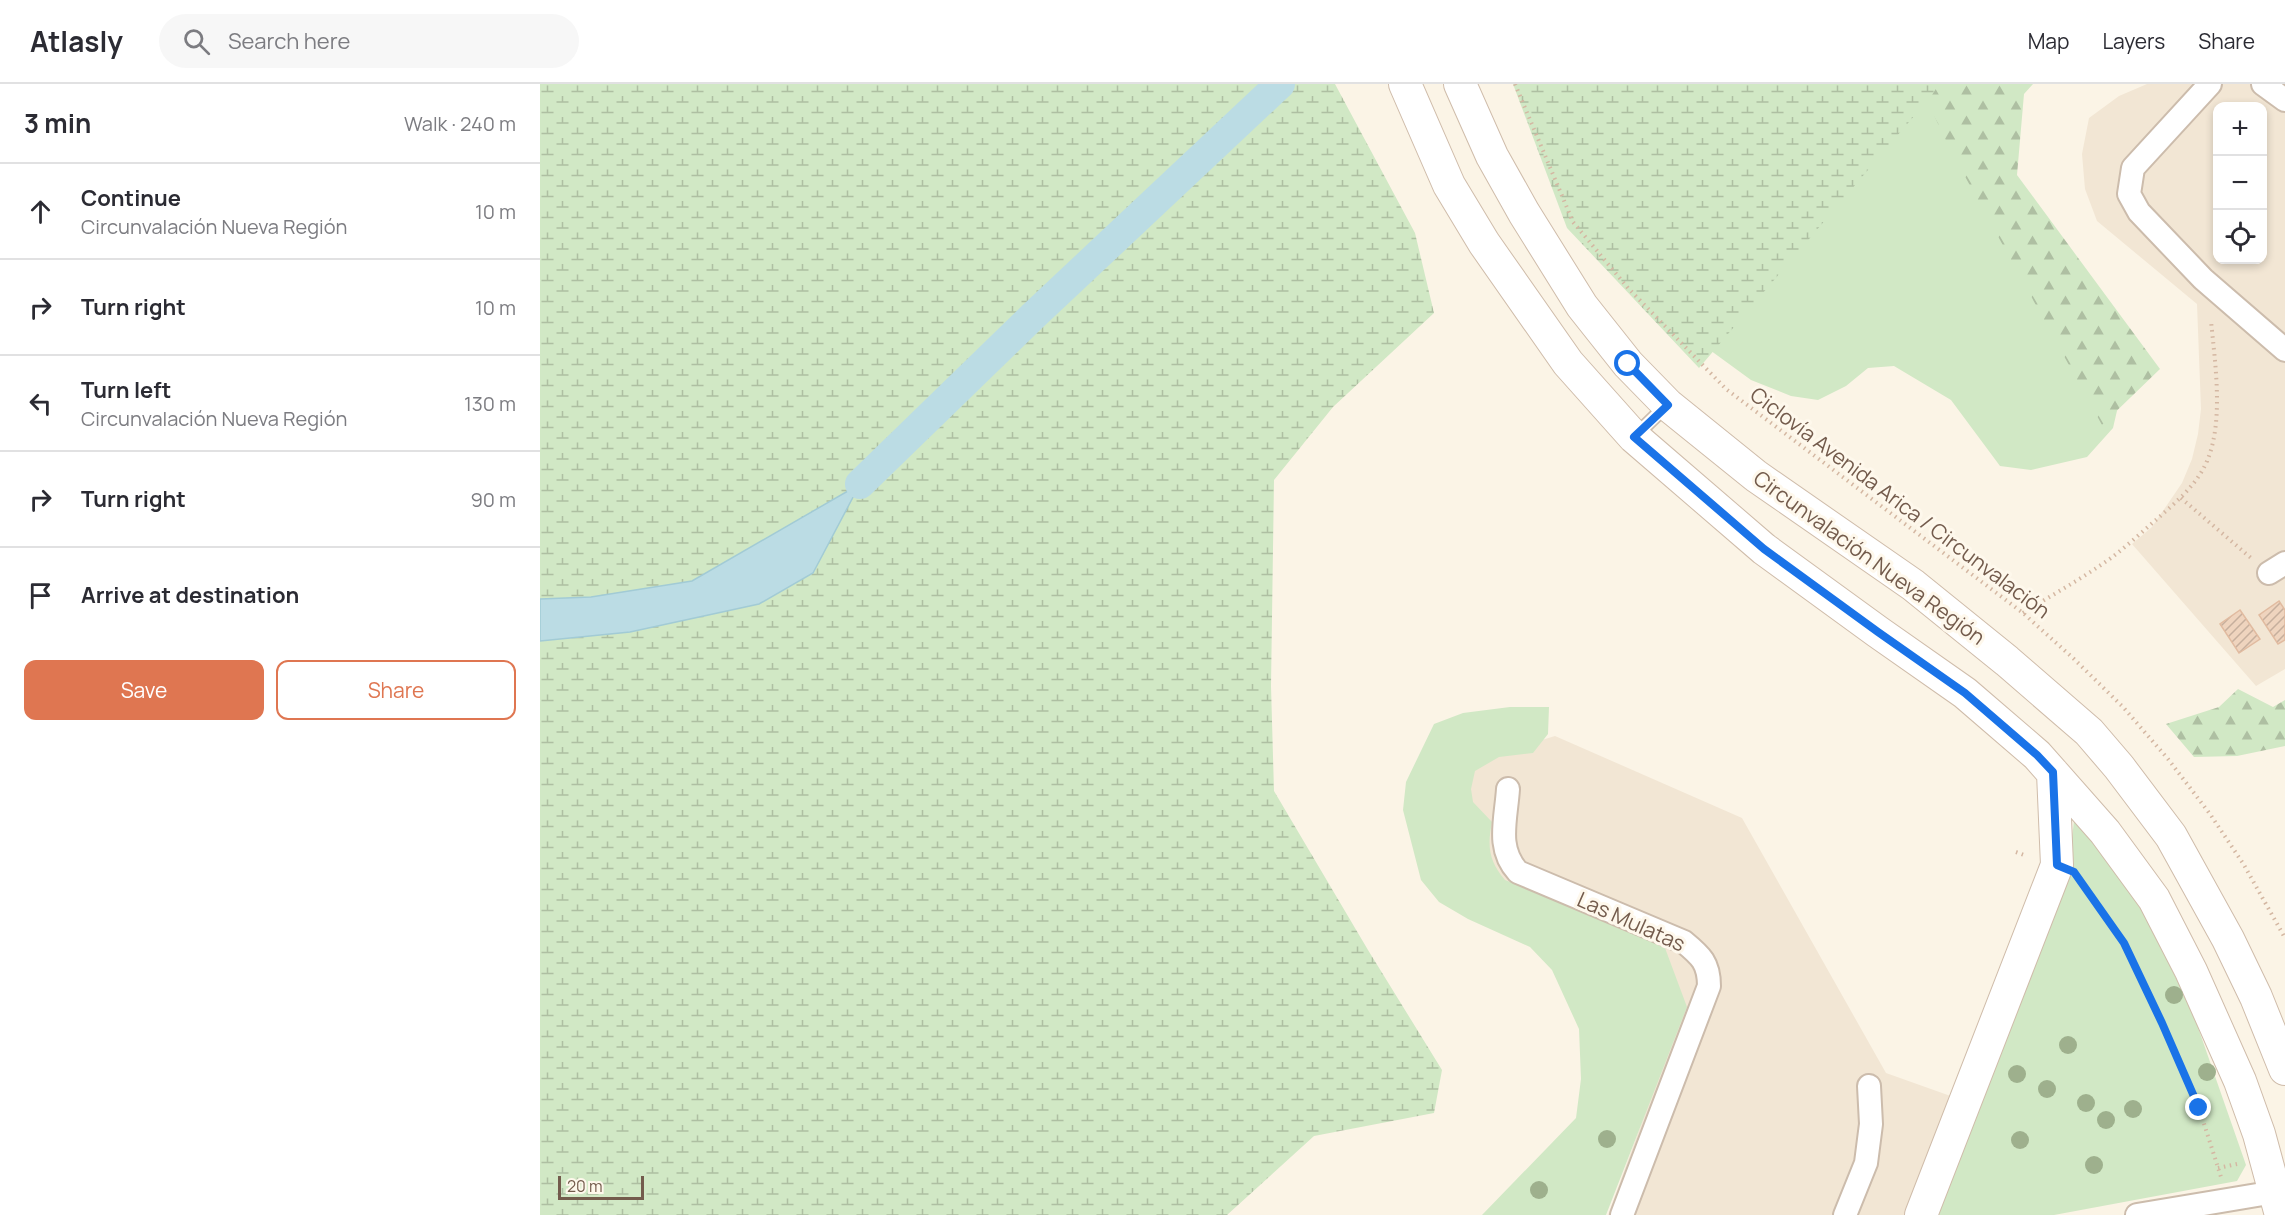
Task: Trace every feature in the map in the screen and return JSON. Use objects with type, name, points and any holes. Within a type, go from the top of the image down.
[{"type":"main road","points":[[1405,84],[1449,185],[1484,243],[1569,363],[1634,437],[1764,549],[1965,693],[2037,755],[2105,832],[2159,909],[2191,971],[2240,1081],[2280,1199]]},
{"type":"main road","name":"Circunvalación Nueva Región","points":[[1460,84],[1492,156],[1582,306],[1628,364],[1668,405],[1756,476],[1913,585],[2051,697],[2089,732],[2171,836],[2237,958],[2256,997],[2285,1069]]},
{"type":"main road","points":[[1921,1215],[2057,865],[2053,772]]},
{"type":"street","points":[[2210,84],[2133,168],[2129,194],[2139,212],[2203,279],[2285,350]]},
{"type":"street","points":[[2263,84],[2285,100]]},
{"type":"street","name":"Las Mulatas","points":[[1508,789],[1504,849],[1509,862],[1518,872],[1684,942],[1698,953],[1709,970],[1709,986],[1622,1215]]},
{"type":"street","points":[[1845,1215],[1866,1163],[1871,1124],[1869,1086]]},
{"type":"street","points":[[2137,1215],[2228,1200],[2280,1199]]},
{"type":"lane","points":[[1634,437],[1668,405]]},
{"type":"path","name":"Ciclovía Avenida Arica / Circunvalación","points":[[1515,84],[1573,222],[1628,288],[1726,389],[2022,613],[2074,659],[2123,708],[2168,759],[2210,814],[2244,865],[2285,938]]},
{"type":"path","points":[[2022,613],[2114,556],[2181,498],[2207,461],[2213,440],[2215,419],[2215,364],[2211,320],[2203,279]]},
{"type":"path","points":[[2181,498],[2277,568]]},
{"type":"path","points":[[2016,852],[2074,872],[2124,943],[2199,1108],[2228,1200]]},
{"type":"shaded area","points":[[2147,84],[2285,84],[2285,669],[2256,686],[2132,544],[2152,527],[2182,483],[2192,459],[2201,409],[2197,304],[2097,221],[2085,189],[2082,154],[2089,118],[2119,96]]},
{"type":"shaded area","points":[[1555,736],[1742,818],[1886,1073],[1973,1104],[1937,1215],[1608,1215],[1677,1026],[1439,871],[1474,761]]},
{"type":"green space","points":[[540,84],[1335,84],[1415,233],[1434,313],[1333,407],[1274,480],[1271,686],[1274,791],[1442,1070],[1434,1113],[1314,1136],[1227,1215],[540,1215]]},
{"type":"green space","points":[[1513,84],[1939,84],[1699,368],[1567,228]]},
{"type":"green space","points":[[1924,84],[2033,84],[2024,94],[2017,175],[2160,369],[2102,425],[1951,151],[1921,88]]},
{"type":"green space","points":[[2022,84],[1993,135],[2119,402],[2113,428],[2087,457],[2031,470],[2000,466],[1951,400],[1894,366],[1868,368],[1846,386],[1818,400],[1791,396],[1751,380],[1666,318],[1542,143]]},
{"type":"green space","points":[[2238,689],[2273,707],[2285,700],[2285,746],[2237,756],[2194,757],[2166,724],[2219,707]]},
{"type":"green space","points":[[1510,707],[1549,707],[1548,734],[1533,753],[1499,757],[1475,771],[1471,789],[1473,802],[1492,822],[1490,846],[1496,866],[1505,880],[1656,939],[1665,948],[1687,1007],[1606,1215],[1482,1215],[1576,1118],[1581,1079],[1579,1029],[1552,970],[1530,947],[1468,919],[1439,902],[1421,880],[1403,810],[1406,782],[1434,724],[1463,713]]},
{"type":"green space","points":[[2074,820],[2093,840],[2146,915],[2194,1016],[2246,1165],[2237,1181],[2054,1215],[1937,1215],[2071,849]]},
{"type":"water","points":[[860,484],[813,573],[759,604],[630,632],[540,641],[540,599],[591,597],[692,581]]},
{"type":"building","points":[[2279,601],[2285,610],[2285,640],[2278,644],[2259,615]]},
{"type":"building","points":[[2240,610],[2260,639],[2239,653],[2220,624]]},
{"type":"waterway","points":[[860,484],[1032,317],[1280,84]]},
{"type":"route","points":[[1628,364],[1668,405],[1634,437],[1764,549],[1965,693],[2037,755],[2053,772],[2057,865],[2074,872],[2124,943],[2199,1108]]}]
